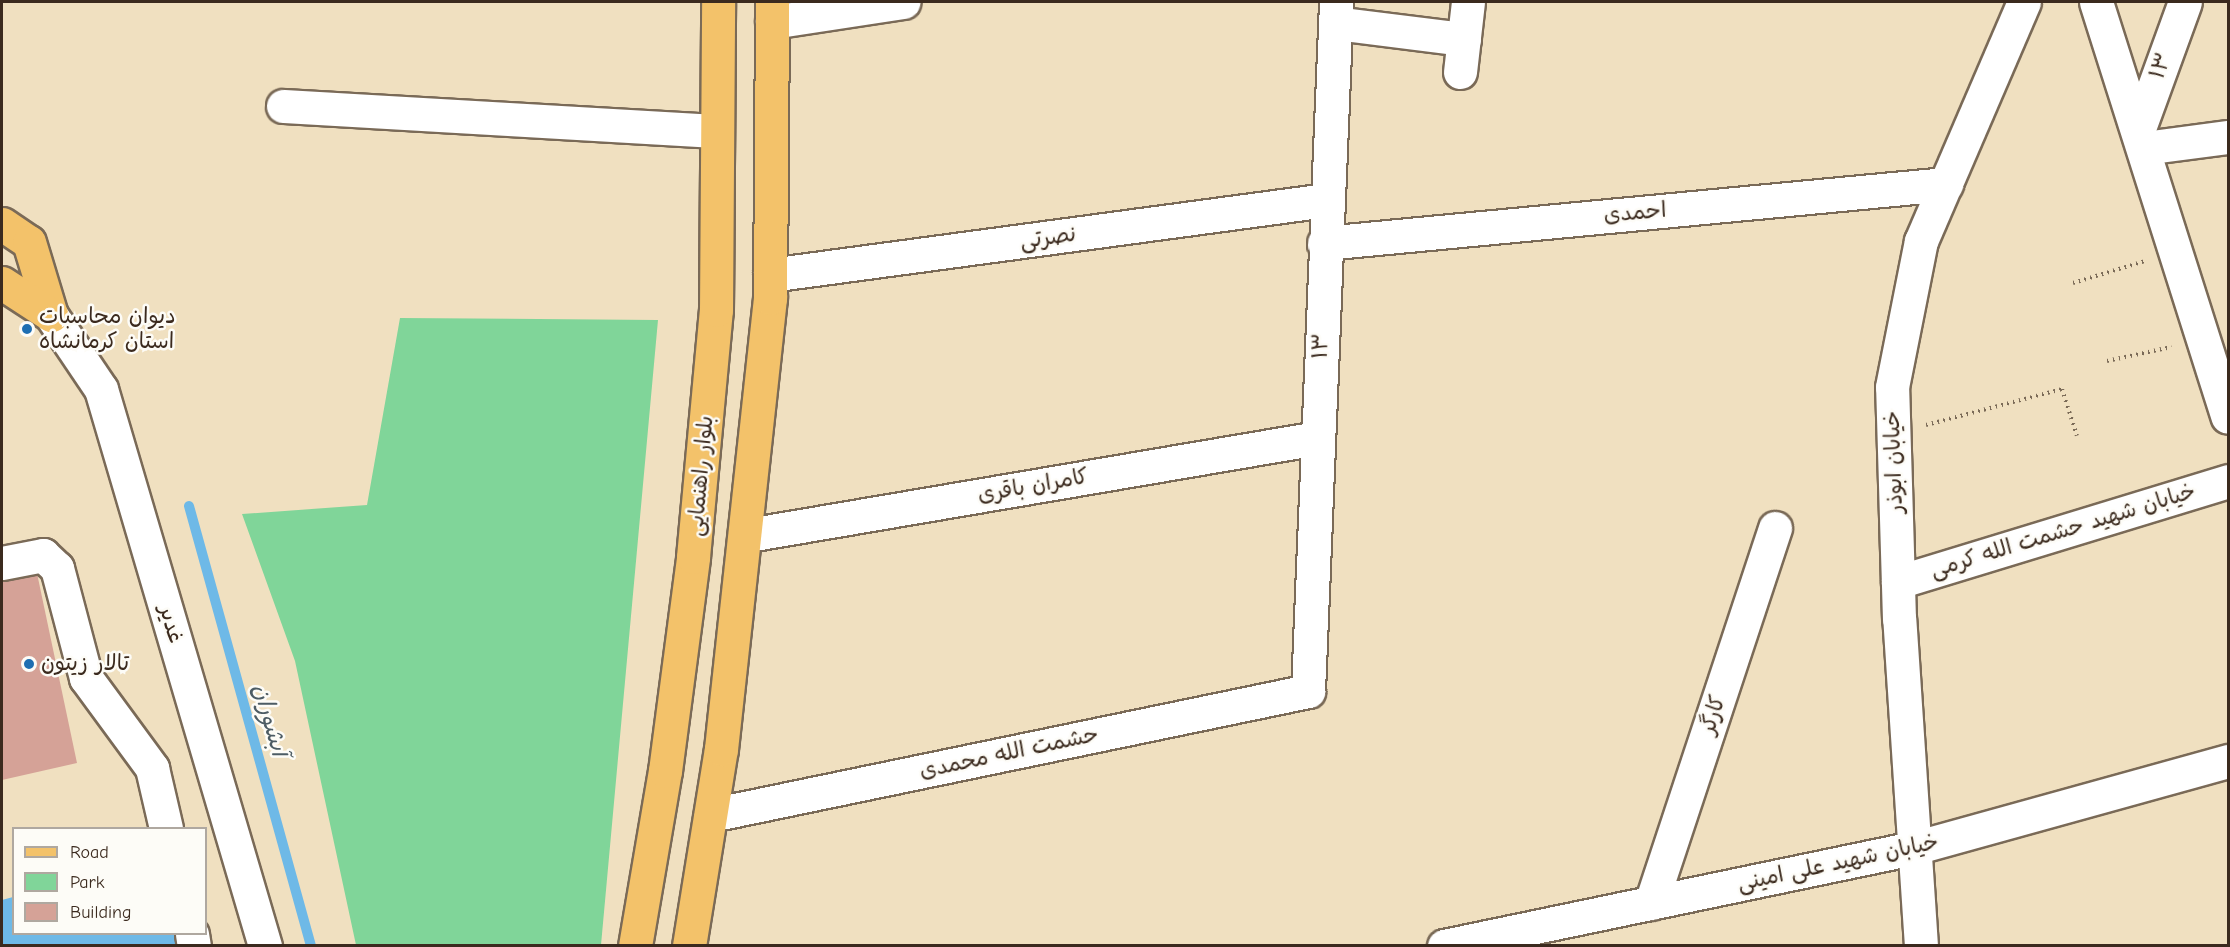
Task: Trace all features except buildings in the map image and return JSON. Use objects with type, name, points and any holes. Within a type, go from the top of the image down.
[{"type":"main road","name":"بلوار راهنمایی","points":[[635,945],[665,771],[694,546],[716,310],[718,2]]},
{"type":"main road","points":[[689,945],[711,815],[748,535],[770,275],[772,12]]},
{"type":"main road","points":[[2,224],[29,242],[51,315]]},
{"type":"main road","points":[[2,283],[51,315]]},
{"type":"street","points":[[772,12],[903,2]]},
{"type":"street","points":[[1460,72],[1468,2]]},
{"type":"street","name":"خیابان ابوذر","points":[[1920,945],[1898,582],[1892,387],[1921,241],[2024,2]]},
{"type":"street","points":[[2096,2],[2177,251],[2214,348],[2229,417]]},
{"type":"street","name":"۱۳","points":[[2141,140],[2185,2]]},
{"type":"street","points":[[1335,12],[1464,39]]},
{"type":"street","name":"۱۳","points":[[1308,691],[1324,243],[1335,12]]},
{"type":"street","points":[[283,106],[716,131]]},
{"type":"street","points":[[2141,140],[2229,136]]},
{"type":"street","name":"احمدی","points":[[1324,243],[1946,183]]},
{"type":"street","name":"نصرتی","points":[[770,275],[1326,200]]},
{"type":"street","name":"غدیر","points":[[51,315],[101,389],[265,945]]},
{"type":"street","name":"کامران باقری","points":[[748,535],[1317,438]]},
{"type":"street","name":"خیابان شهید حشمت الله کرمی","points":[[1898,582],[2229,481]]},
{"type":"street","name":"کارگر","points":[[1651,903],[1775,528]]},
{"type":"street","points":[[2,563],[43,555],[57,568],[86,678],[152,768],[166,827]]},
{"type":"street","name":"حشمت الله محمدی","points":[[711,815],[1308,691]]},
{"type":"street","name":"خیابان شهید علی امینی","points":[[1444,945],[1914,848],[2229,761]]},
{"type":"street","points":[[1544,945],[1570,919]]},
{"type":"path","points":[[2073,283],[2177,251]]},
{"type":"path","points":[[2107,361],[2214,348]]},
{"type":"path","points":[[1893,433],[2062,389],[2077,436]]},
{"type":"green space","points":[[400,318],[658,320],[601,945],[356,945],[295,661],[242,514],[367,505]]},
{"type":"water","points":[[12,897],[12,935],[184,935],[187,945],[2,945],[2,900]]},
{"type":"waterway","name":"آبشوران","points":[[189,506],[311,946]]},
{"type":"place","name":"دیوان محاسبات استان کرمانشاه","points":[[27,329]]},
{"type":"place","name":"تالار زیتون","points":[[29,664]]}]
